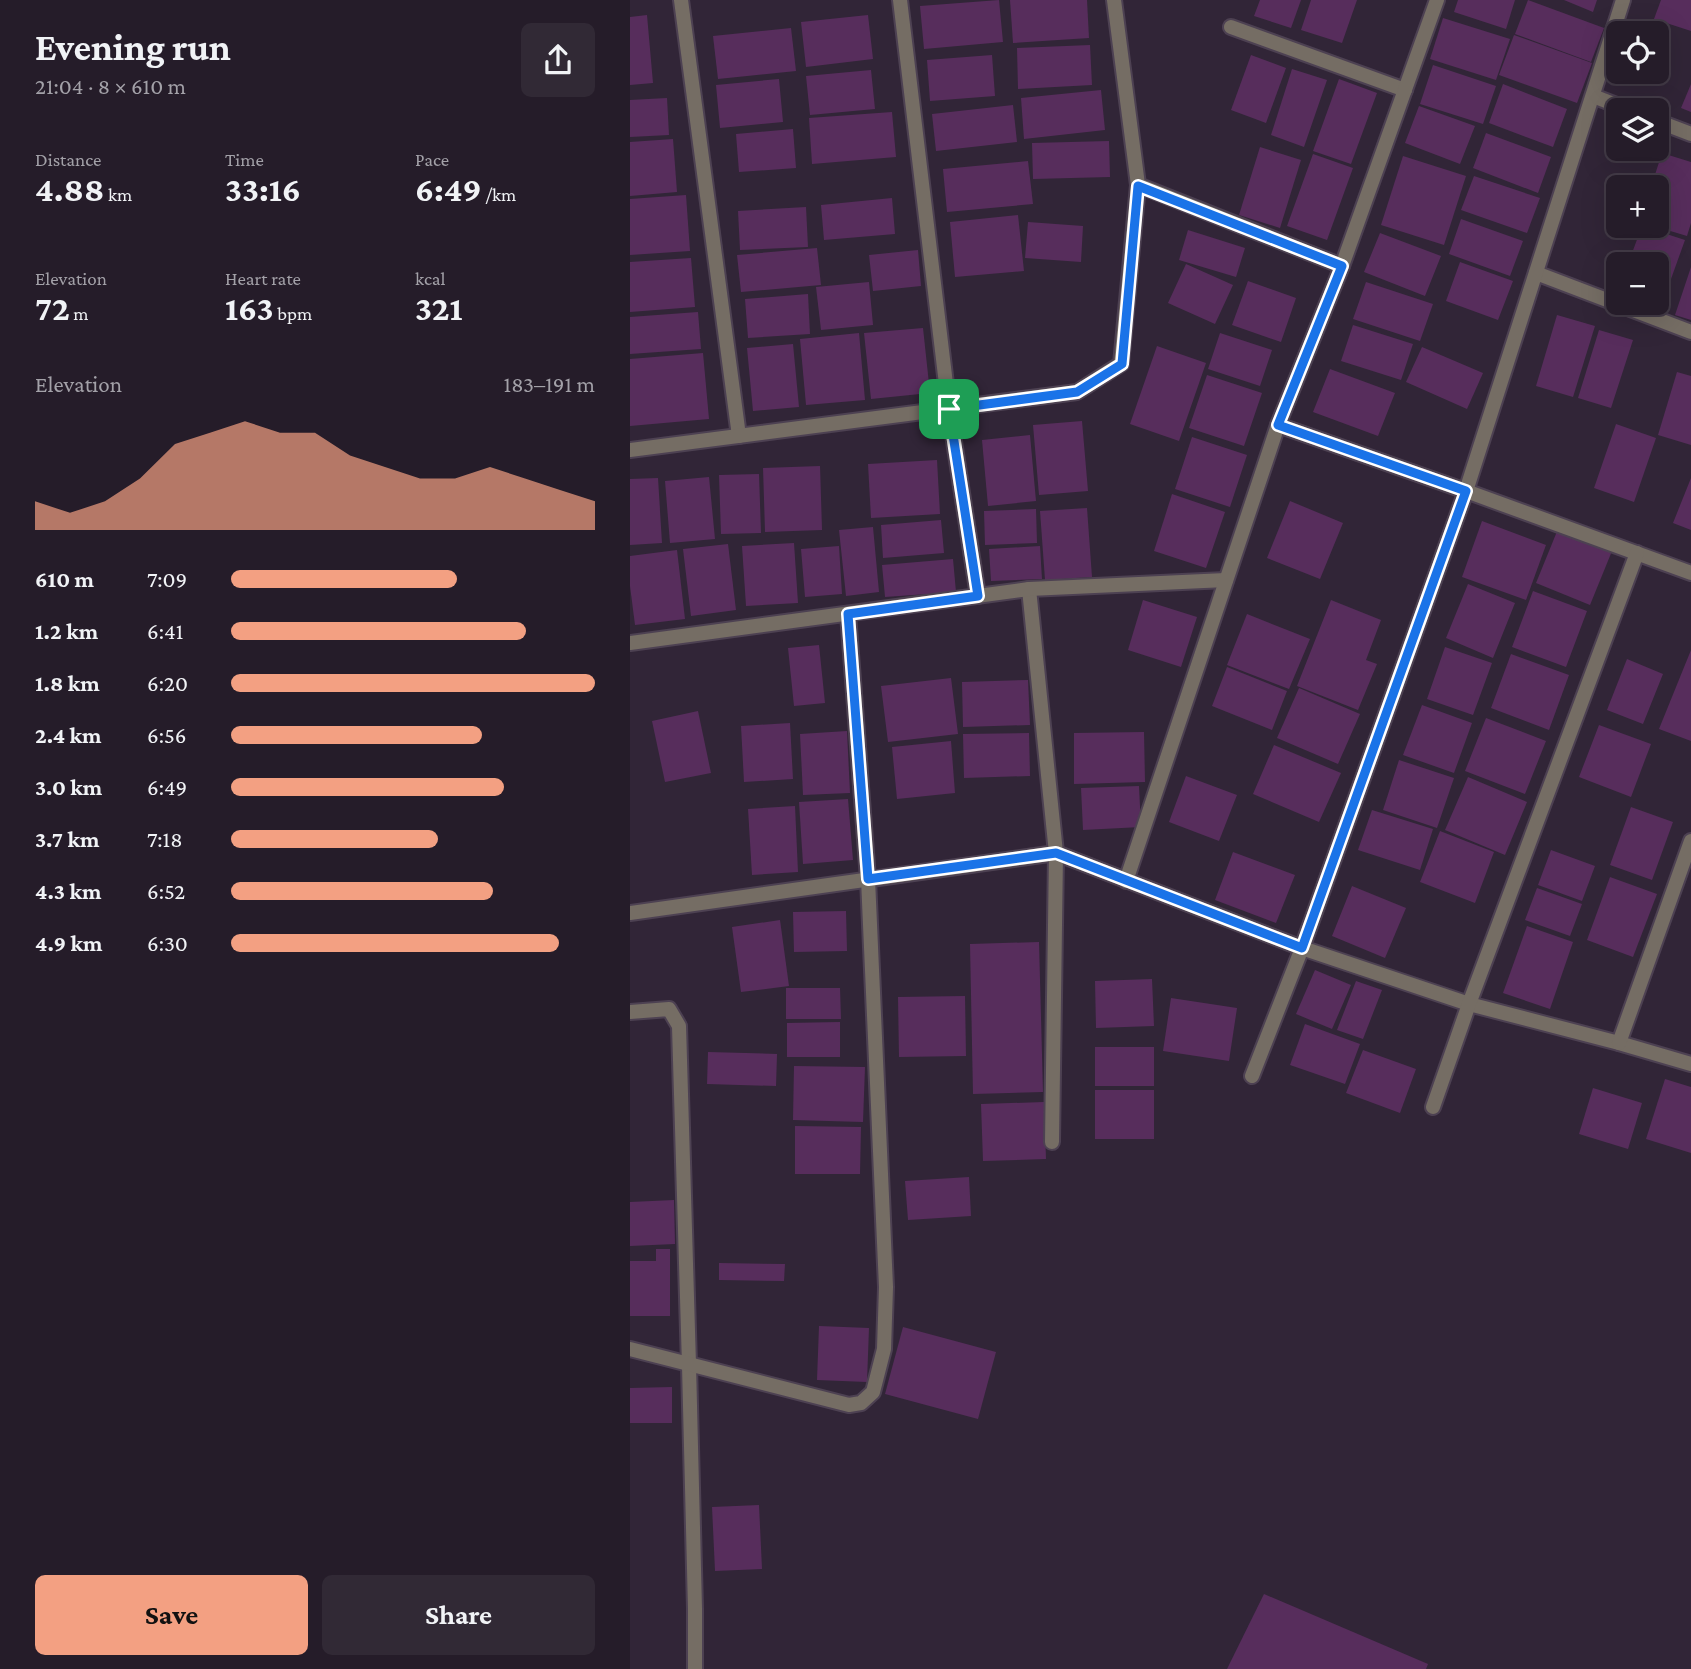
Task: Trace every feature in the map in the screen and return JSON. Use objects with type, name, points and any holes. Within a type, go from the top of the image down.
[{"type":"street","points":[[681,0],[739,436]]},
{"type":"street","points":[[900,0],[949,409],[978,596]]},
{"type":"street","points":[[630,450],[1077,392],[1122,364],[1138,186],[1114,0]]},
{"type":"street","points":[[1126,881],[1278,425],[1342,266],[1437,0]]},
{"type":"street","points":[[1252,1076],[1302,948],[1466,491],[1623,0]]},
{"type":"street","points":[[1231,27],[1405,90]]},
{"type":"street","points":[[1592,96],[1606,101]]},
{"type":"street","points":[[1669,126],[1691,134]]},
{"type":"street","points":[[1138,186],[1342,266]]},
{"type":"street","points":[[1536,274],[1691,332]]},
{"type":"street","points":[[1278,425],[1691,573]]},
{"type":"street","points":[[1433,1107],[1637,553]]},
{"type":"street","points":[[630,643],[1029,589],[1226,580]]},
{"type":"street","points":[[1029,589],[1056,853],[1052,1142]]},
{"type":"street","points":[[630,1349],[849,1405],[861,1403],[873,1392],[884,1349],[886,1287],[868,879],[848,614]]},
{"type":"street","points":[[1619,1043],[1691,841]]},
{"type":"street","points":[[630,913],[1056,853],[1302,948],[1469,1004],[1691,1064]]},
{"type":"street","points":[[630,1012],[669,1009],[679,1026],[695,1669]]},
{"type":"building","points":[[999,0],[1003,42],[924,49],[920,6]]},
{"type":"building","points":[[1010,0],[1087,0],[1089,38],[1013,43]]},
{"type":"building","points":[[1260,0],[1301,0],[1291,28],[1254,16]]},
{"type":"building","points":[[1311,0],[1357,0],[1342,43],[1301,30]]},
{"type":"building","points":[[1458,0],[1515,0],[1506,29],[1454,12]]},
{"type":"building","points":[[1528,0],[1604,28],[1591,62],[1515,34]]},
{"type":"building","points":[[1564,0],[1597,0],[1593,12]]},
{"type":"building","points":[[1661,0],[1691,0],[1691,31],[1669,24],[1669,21],[1654,19]]},
{"type":"building","points":[[647,15],[653,83],[630,85],[630,17]]},
{"type":"building","points":[[868,15],[873,59],[806,67],[801,22]]},
{"type":"building","points":[[1443,18],[1510,39],[1496,80],[1430,59]]},
{"type":"building","points":[[791,28],[796,71],[718,79],[713,36]]},
{"type":"building","points":[[1514,35],[1592,63],[1577,103],[1499,75]]},
{"type":"building","points":[[1090,45],[1092,85],[1018,89],[1017,48]]},
{"type":"building","points":[[992,55],[995,96],[930,101],[927,60]]},
{"type":"building","points":[[1251,55],[1286,68],[1266,123],[1231,110]]},
{"type":"building","points":[[1433,65],[1496,86],[1483,124],[1420,104]]},
{"type":"building","points":[[1292,69],[1327,80],[1304,147],[1271,135]]},
{"type":"building","points":[[871,70],[875,109],[810,115],[806,76]]},
{"type":"building","points":[[779,79],[783,122],[720,128],[716,85]]},
{"type":"building","points":[[1339,79],[1377,93],[1351,164],[1313,151]]},
{"type":"building","points":[[1503,84],[1567,109],[1553,147],[1489,123]]},
{"type":"building","points":[[1691,84],[1691,112],[1681,108]]},
{"type":"building","points":[[1101,90],[1105,130],[1024,139],[1021,98]]},
{"type":"building","points":[[667,98],[669,135],[630,137],[630,100]]},
{"type":"building","points":[[1013,105],[1017,142],[936,151],[932,114]]},
{"type":"building","points":[[1419,106],[1475,126],[1460,164],[1405,143]]},
{"type":"building","points":[[892,112],[896,157],[812,164],[809,118]]},
{"type":"building","points":[[793,129],[796,168],[739,172],[736,134]]},
{"type":"building","points":[[1486,133],[1551,157],[1538,193],[1473,168]]},
{"type":"building","points":[[673,139],[677,192],[630,196],[630,142]]},
{"type":"building","points":[[1109,141],[1110,177],[1033,179],[1032,143]]},
{"type":"building","points":[[1260,147],[1301,160],[1280,228],[1239,215]]},
{"type":"building","points":[[1313,154],[1353,168],[1327,240],[1287,226]]},
{"type":"building","points":[[1669,155],[1691,162],[1691,223],[1687,236],[1669,231],[1669,175],[1655,175],[1659,161],[1669,161]]},
{"type":"building","points":[[1403,156],[1466,176],[1444,245],[1381,225]]},
{"type":"building","points":[[1028,161],[1033,204],[947,212],[943,169]]},
{"type":"building","points":[[1474,176],[1540,198],[1527,233],[1461,210]]},
{"type":"building","points":[[686,195],[690,251],[630,255],[630,199]]},
{"type":"building","points":[[892,198],[895,234],[824,240],[821,205]]},
{"type":"building","points":[[806,207],[808,247],[740,250],[738,211]]},
{"type":"building","points":[[1018,215],[1024,271],[955,277],[950,222]]},
{"type":"building","points":[[1461,219],[1523,241],[1510,276],[1449,254]]},
{"type":"building","points":[[1028,222],[1083,226],[1081,262],[1025,258]]},
{"type":"building","points":[[1188,230],[1245,248],[1236,277],[1179,260]]},
{"type":"building","points":[[1380,233],[1441,256],[1425,296],[1364,272]]},
{"type":"building","points":[[1669,235],[1685,240],[1669,285],[1669,252],[1632,252],[1638,238],[1669,238]]},
{"type":"building","points":[[817,248],[821,285],[741,292],[737,255]]},
{"type":"building","points":[[918,250],[921,286],[873,291],[869,255]]},
{"type":"building","points":[[691,258],[695,307],[630,312],[630,262]]},
{"type":"building","points":[[1460,262],[1513,281],[1498,320],[1446,301]]},
{"type":"building","points":[[1186,264],[1233,285],[1215,324],[1168,303]]},
{"type":"building","points":[[1691,267],[1691,320],[1675,315]]},
{"type":"building","points":[[1248,281],[1296,298],[1281,342],[1232,325]]},
{"type":"building","points":[[869,282],[873,325],[821,330],[816,287]]},
{"type":"building","points":[[1366,282],[1433,304],[1420,341],[1353,319]]},
{"type":"building","points":[[808,294],[810,334],[748,338],[745,299]]},
{"type":"building","points":[[698,312],[701,349],[630,354],[630,317]]},
{"type":"building","points":[[1557,315],[1595,326],[1573,397],[1536,386]]},
{"type":"building","points":[[1353,325],[1413,344],[1401,380],[1341,361]]},
{"type":"building","points":[[923,328],[930,393],[871,399],[864,333]]},
{"type":"building","points":[[1599,330],[1633,340],[1611,408],[1578,398]]},
{"type":"building","points":[[859,333],[865,400],[806,405],[800,339]]},
{"type":"building","points":[[1220,333],[1272,350],[1260,386],[1208,369]]},
{"type":"building","points":[[793,344],[799,407],[753,411],[747,348]]},
{"type":"building","points":[[1157,346],[1206,363],[1179,441],[1130,424]]},
{"type":"building","points":[[1422,347],[1483,373],[1467,409],[1406,382]]},
{"type":"building","points":[[703,353],[709,419],[630,426],[630,359]]},
{"type":"building","points":[[1330,369],[1395,393],[1378,436],[1313,412]]},
{"type":"building","points":[[1677,372],[1691,376],[1691,445],[1658,435]]},
{"type":"building","points":[[1207,375],[1262,393],[1244,446],[1189,428]]},
{"type":"building","points":[[1082,421],[1088,491],[1039,495],[1033,425]]},
{"type":"building","points":[[1616,424],[1656,438],[1634,502],[1594,488]]},
{"type":"building","points":[[1030,435],[1036,501],[988,506],[982,440]]},
{"type":"building","points":[[1192,437],[1247,455],[1230,507],[1175,489]]},
{"type":"building","points":[[937,460],[940,514],[871,518],[868,464]]},
{"type":"building","points":[[820,466],[822,530],[765,532],[763,468]]},
{"type":"building","points":[[759,474],[761,533],[721,534],[719,475]]},
{"type":"building","points":[[709,477],[715,539],[670,543],[665,481]]},
{"type":"building","points":[[658,478],[662,543],[630,545],[630,479]]},
{"type":"building","points":[[1691,478],[1691,530],[1673,523]]},
{"type":"building","points":[[1172,494],[1225,512],[1206,568],[1154,551]]},
{"type":"building","points":[[1290,501],[1343,523],[1320,579],[1267,558]]},
{"type":"building","points":[[1087,508],[1092,577],[1045,580],[1040,511]]},
{"type":"building","points":[[1036,509],[1037,543],[985,545],[984,511]]},
{"type":"building","points":[[941,520],[944,553],[883,558],[881,525]]},
{"type":"building","points":[[1482,521],[1546,545],[1526,600],[1462,577]]},
{"type":"building","points":[[873,527],[879,592],[846,596],[839,530]]},
{"type":"building","points":[[1558,529],[1612,551],[1590,605],[1536,583]]},
{"type":"building","points":[[794,543],[798,603],[746,606],[742,546]]},
{"type":"building","points":[[728,544],[736,610],[691,616],[683,549]]},
{"type":"building","points":[[839,546],[842,594],[805,597],[801,549]]},
{"type":"building","points":[[1040,546],[1042,579],[991,581],[989,549]]},
{"type":"building","points":[[677,550],[685,619],[635,625],[630,586],[630,556]]},
{"type":"building","points":[[953,559],[956,592],[885,597],[882,565]]},
{"type":"building","points":[[1468,584],[1515,603],[1493,658],[1446,638]]},
{"type":"building","points":[[1533,591],[1587,611],[1566,667],[1512,647]]},
{"type":"building","points":[[1143,600],[1197,617],[1181,667],[1128,650]]},
{"type":"building","points":[[1331,600],[1381,620],[1366,660],[1377,664],[1358,710],[1297,686]]},
{"type":"building","points":[[1247,614],[1310,639],[1289,689],[1227,665]]},
{"type":"building","points":[[819,645],[825,703],[794,706],[788,648]]},
{"type":"building","points":[[1445,647],[1492,663],[1473,715],[1427,699]]},
{"type":"building","points":[[1691,650],[1691,741],[1659,729]]},
{"type":"building","points":[[1511,654],[1569,675],[1549,730],[1491,708]]},
{"type":"building","points":[[1627,659],[1663,674],[1643,724],[1607,710]]},
{"type":"building","points":[[1227,667],[1287,691],[1272,730],[1212,706]]},
{"type":"building","points":[[951,678],[958,734],[888,742],[881,686]]},
{"type":"building","points":[[1028,680],[1030,725],[963,727],[962,682]]},
{"type":"building","points":[[1299,688],[1360,714],[1338,764],[1277,738]]},
{"type":"building","points":[[1422,705],[1472,723],[1454,773],[1403,755]]},
{"type":"building","points":[[698,711],[711,773],[665,782],[652,721]]},
{"type":"building","points":[[1486,718],[1546,741],[1525,794],[1465,771]]},
{"type":"building","points":[[790,723],[793,779],[744,782],[741,726]]},
{"type":"building","points":[[1599,725],[1651,744],[1631,797],[1579,777]]},
{"type":"building","points":[[847,731],[850,793],[803,795],[800,734]]},
{"type":"building","points":[[1144,732],[1145,782],[1074,784],[1074,733]]},
{"type":"building","points":[[1029,733],[1030,776],[964,778],[963,734]]},
{"type":"building","points":[[951,741],[955,793],[897,799],[892,747]]},
{"type":"building","points":[[1274,745],[1341,773],[1319,822],[1253,794]]},
{"type":"building","points":[[1399,760],[1454,778],[1437,828],[1383,810]]},
{"type":"building","points":[[1186,776],[1237,795],[1219,841],[1169,822]]},
{"type":"building","points":[[1468,777],[1527,802],[1505,855],[1445,830]]},
{"type":"building","points":[[1139,786],[1141,827],[1083,830],[1081,788]]},
{"type":"building","points":[[848,799],[853,860],[803,864],[799,802]]},
{"type":"building","points":[[795,806],[798,872],[752,875],[748,809]]},
{"type":"building","points":[[1631,807],[1673,822],[1652,880],[1610,865]]},
{"type":"building","points":[[1372,810],[1433,829],[1420,870],[1358,850]]},
{"type":"building","points":[[1440,831],[1494,852],[1475,903],[1420,882]]},
{"type":"building","points":[[1551,850],[1595,866],[1582,901],[1538,885]]},
{"type":"building","points":[[1233,852],[1295,875],[1276,923],[1215,900]]},
{"type":"building","points":[[1610,877],[1657,894],[1633,957],[1587,940]]},
{"type":"building","points":[[1352,886],[1406,908],[1385,958],[1332,936]]},
{"type":"building","points":[[1537,888],[1582,904],[1570,936],[1525,920]]},
{"type":"building","points":[[846,911],[847,951],[794,952],[793,912]]},
{"type":"building","points":[[780,920],[789,986],[741,992],[732,927]]},
{"type":"building","points":[[1527,926],[1573,942],[1550,1009],[1503,993]]},
{"type":"building","points":[[1039,942],[1043,1092],[973,1094],[970,944]]},
{"type":"building","points":[[1315,970],[1351,985],[1332,1029],[1296,1014]]},
{"type":"building","points":[[1152,979],[1154,1026],[1096,1028],[1095,981]]},
{"type":"building","points":[[1356,981],[1382,990],[1363,1039],[1337,1030]]},
{"type":"building","points":[[786,988],[840,988],[841,1019],[786,1019]]},
{"type":"building","points":[[965,996],[966,1056],[899,1057],[898,997]]},
{"type":"building","points":[[1171,998],[1237,1008],[1229,1061],[1163,1051]]},
{"type":"building","points":[[840,1022],[840,1057],[787,1057],[787,1023]]},
{"type":"building","points":[[1305,1024],[1360,1044],[1345,1084],[1290,1065]]},
{"type":"building","points":[[1095,1047],[1154,1047],[1154,1086],[1095,1086]]},
{"type":"building","points":[[1363,1050],[1416,1069],[1400,1113],[1346,1093]]},
{"type":"building","points":[[708,1052],[777,1054],[776,1086],[707,1084]]},
{"type":"building","points":[[794,1066],[865,1067],[863,1122],[793,1120]]},
{"type":"building","points":[[1665,1079],[1691,1087],[1691,1153],[1646,1139]]},
{"type":"building","points":[[1593,1088],[1642,1103],[1628,1149],[1579,1134]]},
{"type":"building","points":[[1095,1090],[1154,1090],[1154,1139],[1095,1139]]},
{"type":"building","points":[[1044,1102],[1046,1159],[983,1161],[981,1104]]},
{"type":"building","points":[[795,1126],[861,1127],[860,1174],[795,1174]]},
{"type":"building","points":[[969,1177],[971,1216],[908,1220],[905,1181]]},
{"type":"building","points":[[674,1200],[675,1244],[630,1246],[630,1202]]},
{"type":"building","points":[[656,1249],[670,1249],[670,1316],[630,1316],[630,1261],[656,1261]]},
{"type":"building","points":[[719,1263],[785,1264],[784,1281],[719,1280]]},
{"type":"building","points":[[819,1326],[869,1328],[867,1382],[817,1380]]},
{"type":"building","points":[[903,1327],[996,1352],[978,1419],[885,1394]]},
{"type":"building","points":[[672,1387],[672,1423],[630,1423],[630,1388]]},
{"type":"building","points":[[759,1505],[762,1569],[715,1571],[712,1507]]},
{"type":"building","points":[[1264,1594],[1428,1664],[1426,1669],[1227,1669]]},
{"type":"route","points":[[1138,186],[1342,266],[1278,425],[1466,491],[1302,948],[1056,853],[868,879],[848,614],[978,596],[949,409],[1077,392],[1122,364],[1138,186]]}]
